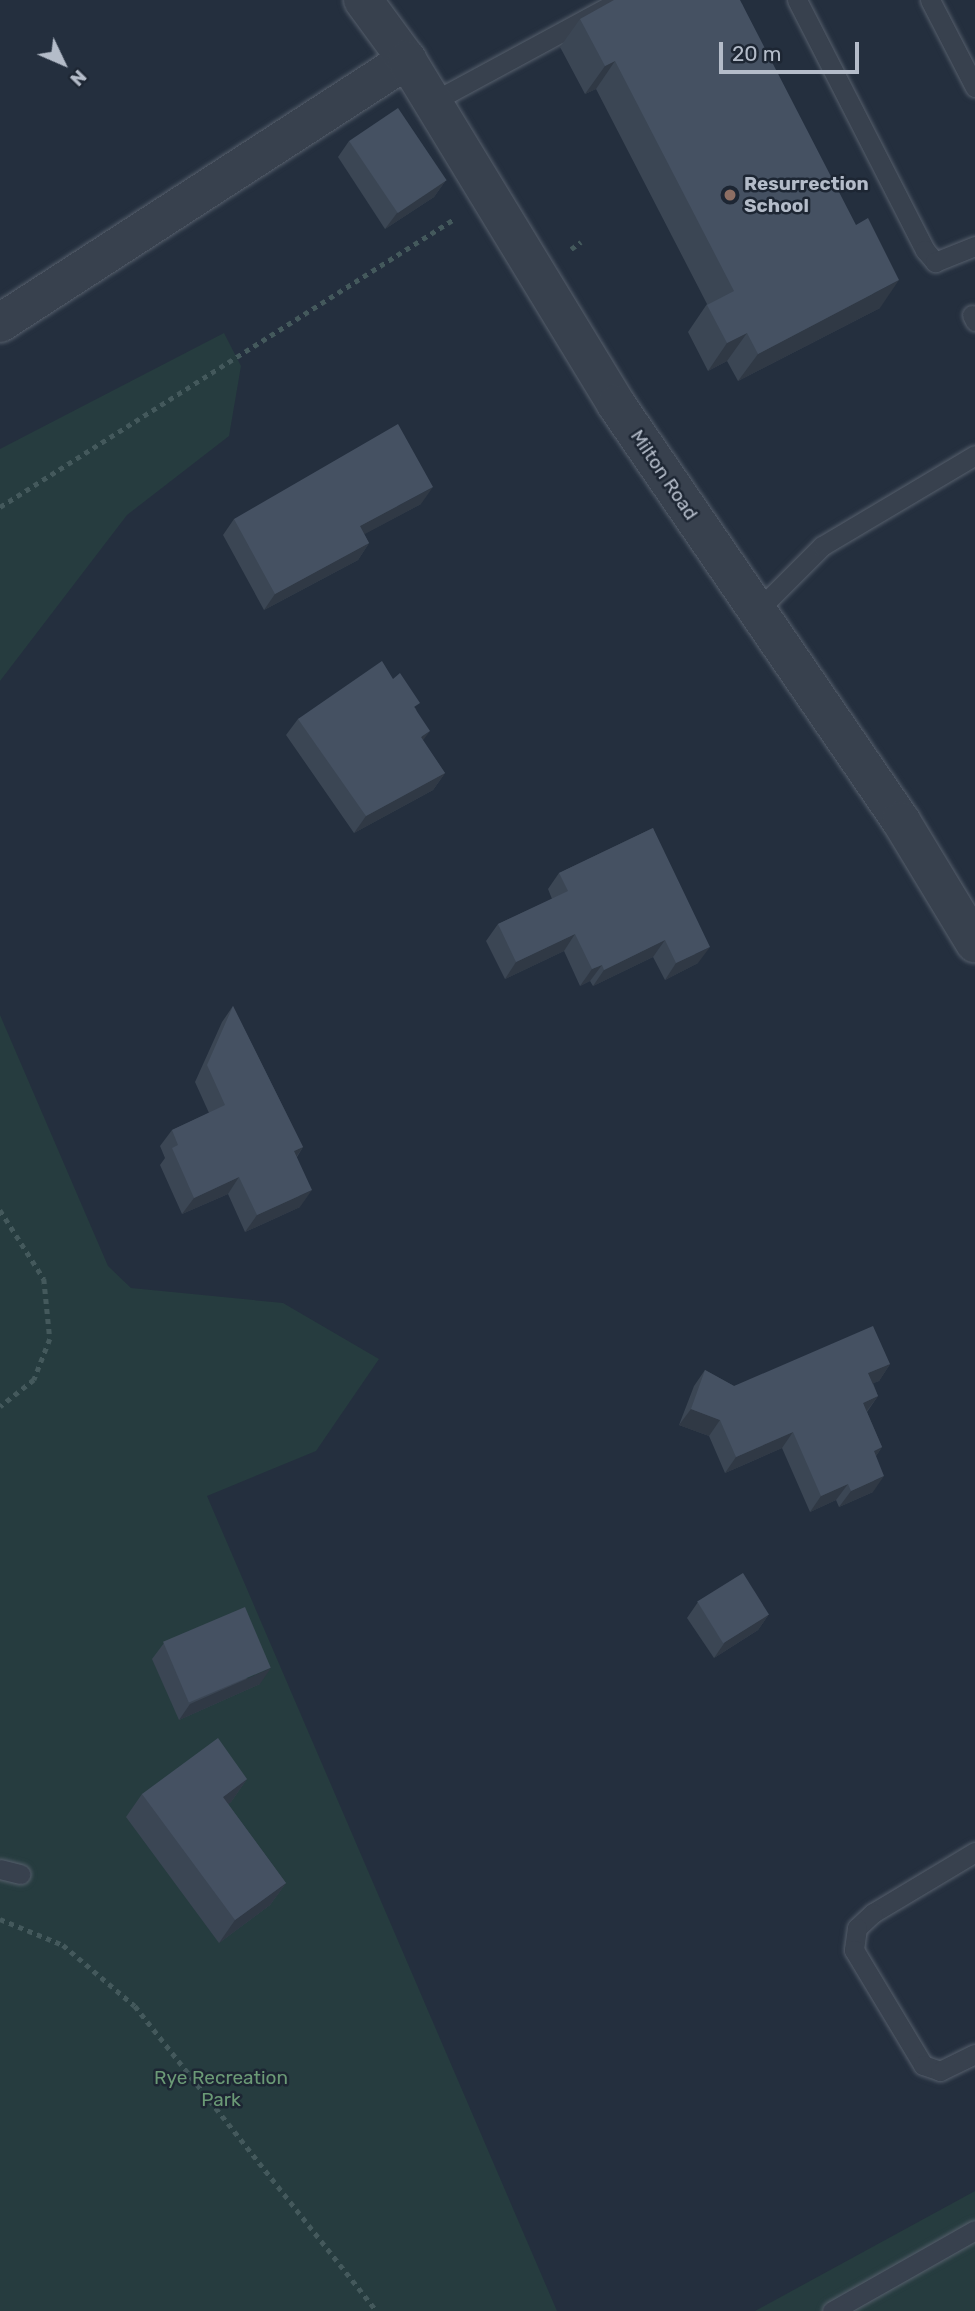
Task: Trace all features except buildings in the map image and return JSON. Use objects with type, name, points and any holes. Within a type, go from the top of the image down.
[{"type":"street","name":"Milton Road","points":[[363,0],[407,60],[616,404],[901,821],[973,935]]},
{"type":"street","points":[[0,323],[407,60]]},
{"type":"lane","points":[[432,102],[621,0]]},
{"type":"lane","points":[[797,0],[925,250],[935,262],[975,246]]},
{"type":"lane","points":[[930,0],[975,87]]},
{"type":"lane","points":[[757,611],[822,546],[975,455]]},
{"type":"lane","points":[[975,1852],[873,1913],[858,1928],[854,1950],[923,2065],[940,2071],[975,2054]]},
{"type":"lane","points":[[0,1869],[20,1874]]},
{"type":"lane","points":[[832,2311],[975,2230]]},
{"type":"path","points":[[0,507],[462,214]]},
{"type":"path","points":[[536,273],[582,242]]},
{"type":"path","points":[[0,1210],[44,1279],[50,1339],[34,1380],[0,1407]]},
{"type":"path","points":[[0,1919],[63,1945],[135,2006],[377,2311]]},
{"type":"green space","points":[[224,333],[241,366],[229,436],[127,515],[0,681],[0,449]]},
{"type":"green space","name":"Rye Recreation Park","points":[[0,1015],[108,1266],[131,1288],[283,1303],[379,1359],[316,1451],[207,1496],[557,2311],[0,2311]]},
{"type":"green space","points":[[975,2191],[975,2311],[755,2311]]},
{"type":"place","name":"Resurrection School","points":[[730,195]]}]
